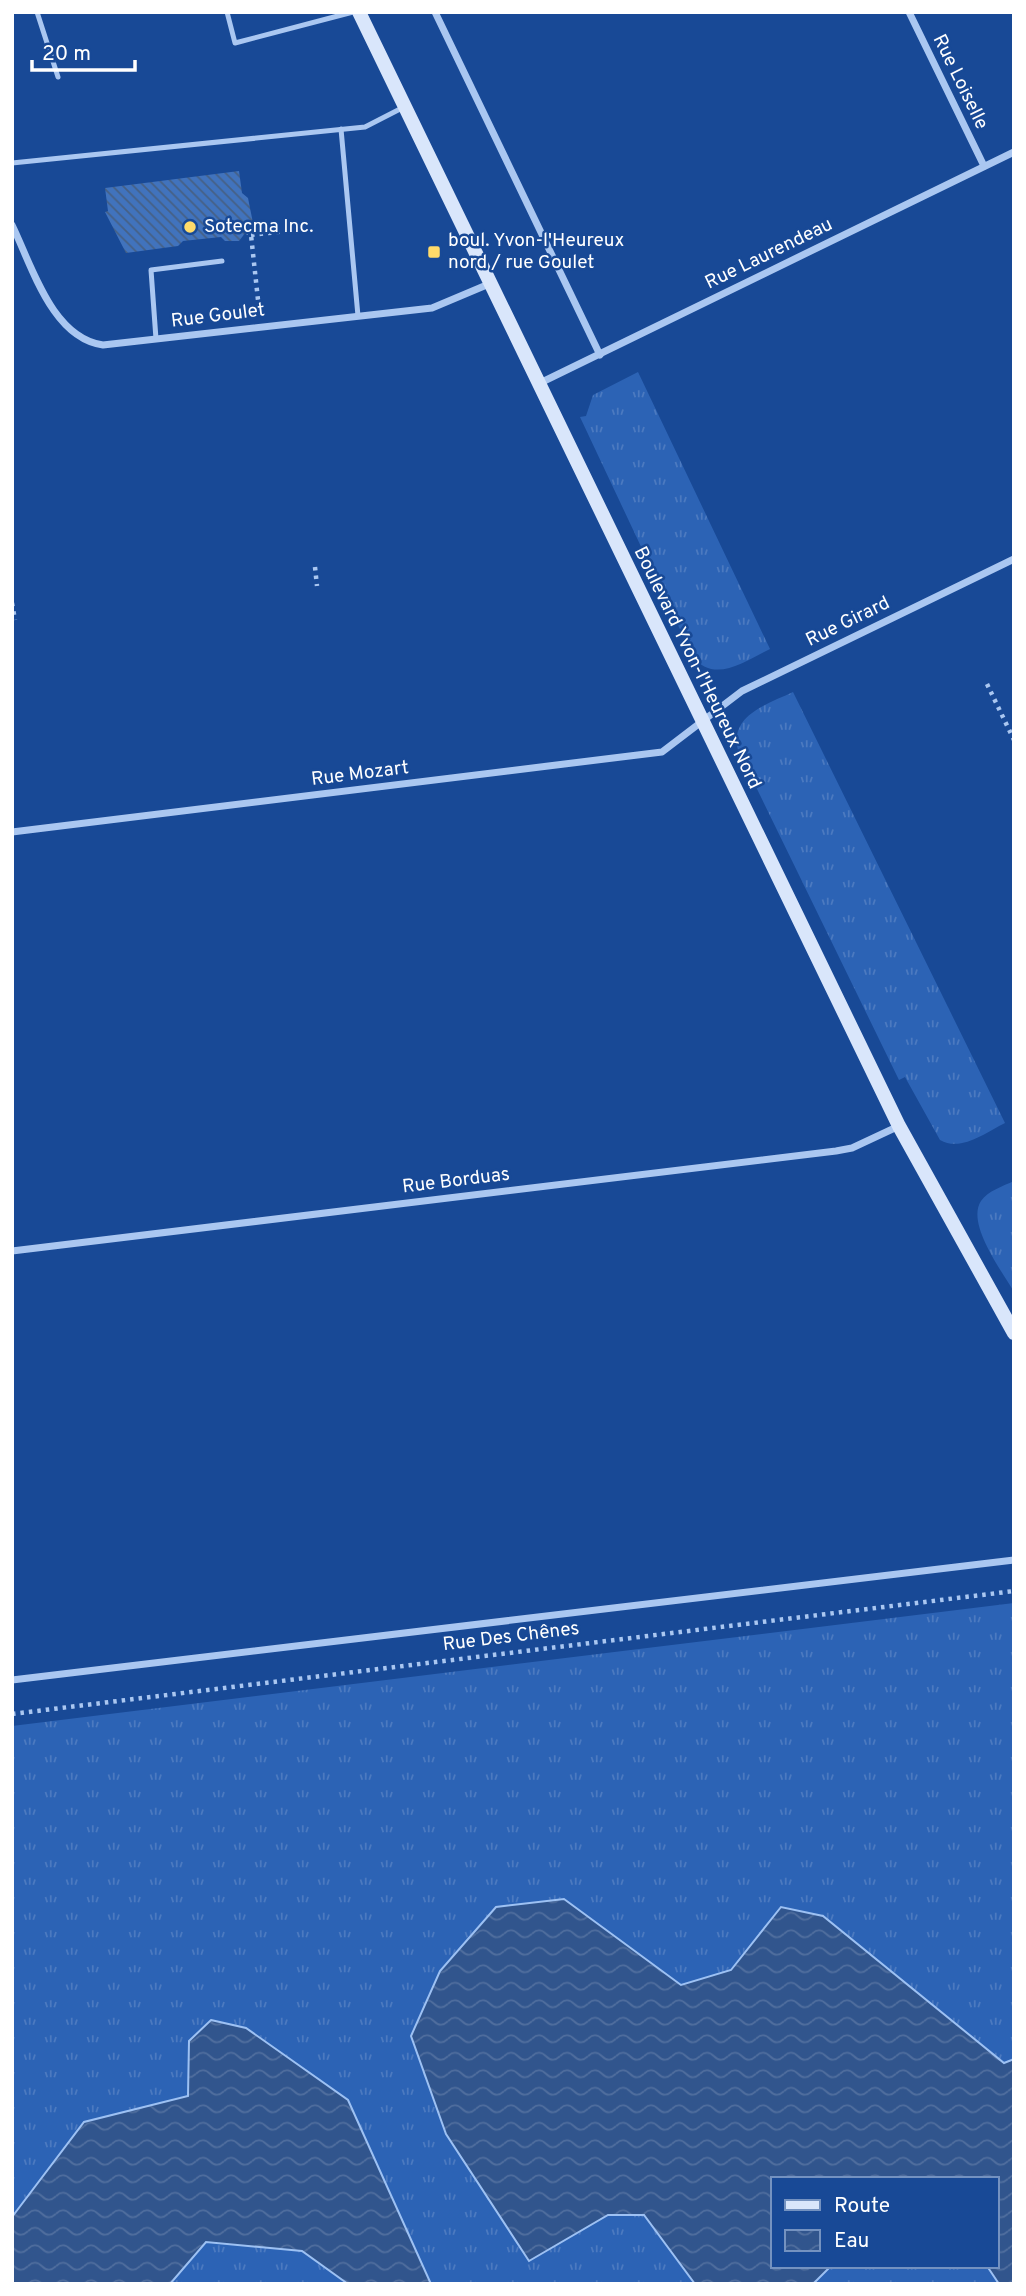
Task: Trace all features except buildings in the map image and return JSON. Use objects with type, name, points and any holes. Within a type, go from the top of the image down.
[{"type":"street","name":"Boulevard Yvon-l'Heureux Nord","points":[[359,12],[899,1126],[1014,1332]]},
{"type":"street","points":[[435,12],[600,355]]},
{"type":"street","name":"Rue Loiselle","points":[[909,12],[984,166]]},
{"type":"street","name":"Rue Laurendeau","points":[[538,384],[1014,152]]},
{"type":"street","name":"Rue Goulet","points":[[12,225],[56,313],[75,335],[103,345],[432,308],[489,284]]},
{"type":"street","name":"Rue Girard","points":[[702,723],[742,691],[1014,559]]},
{"type":"street","name":"Rue Mozart","points":[[12,832],[662,752],[702,723]]},
{"type":"street","name":"Rue Borduas","points":[[12,1251],[836,1151],[852,1148],[899,1126]]},
{"type":"street","name":"Rue Des Chênes","points":[[12,1680],[1014,1560]]},
{"type":"lane","points":[[37,12],[58,77]]},
{"type":"lane","points":[[227,12],[235,43],[353,12]]},
{"type":"lane","points":[[12,163],[365,127],[404,107]]},
{"type":"lane","points":[[341,130],[358,316]]},
{"type":"lane","points":[[156,340],[151,270],[222,261]]},
{"type":"path","points":[[258,300],[249,233],[286,231]]},
{"type":"path","points":[[315,567],[317,586]]},
{"type":"path","points":[[12,603],[15,620]]},
{"type":"path","points":[[987,684],[1014,740]]},
{"type":"path","name":"Rue Des Chênes","points":[[12,1714],[1014,1591]]},
{"type":"green space","points":[[638,372],[770,649],[730,668],[711,669],[693,657],[580,417],[586,416],[593,395]]},
{"type":"green space","points":[[793,692],[1005,1123],[973,1140],[956,1144],[940,1140],[905,1077],[899,1080],[738,750],[739,728],[745,719],[762,706]]},
{"type":"green space","points":[[1014,1181],[1014,1292],[987,1247],[978,1222],[978,1211],[981,1201],[988,1194]]},
{"type":"green space","points":[[1014,1603],[1014,2284],[12,2284],[12,1726]]},
{"type":"water","points":[[564,1899],[681,1985],[731,1970],[781,1907],[823,1916],[1004,2063],[1014,2059],[1014,2284],[999,2284],[988,2268],[998,2268],[998,2177],[771,2177],[771,2268],[829,2268],[813,2284],[695,2284],[644,2215],[608,2215],[529,2261],[446,2134],[411,2036],[440,1971],[496,1907]]},
{"type":"water","points":[[211,2020],[246,2028],[348,2100],[431,2284],[348,2284],[302,2251],[206,2242],[170,2284],[12,2284],[12,2217],[84,2122],[188,2096],[189,2041]]},
{"type":"place","name":"Sotecma Inc.","points":[[190,227]]},
{"type":"place","name":"boul. Yvon-l'Heureux nord / rue Goulet","points":[[434,252]]}]
